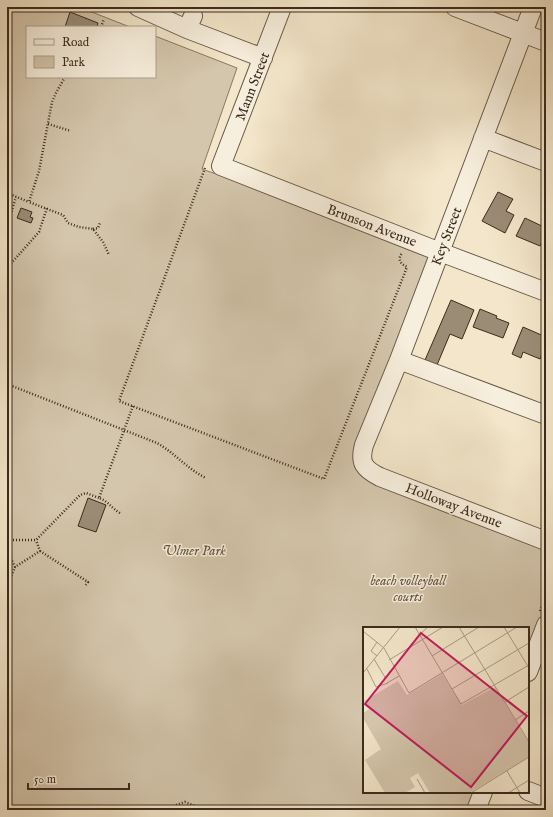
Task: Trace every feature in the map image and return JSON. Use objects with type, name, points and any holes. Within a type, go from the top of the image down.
[{"type":"street","points":[[138,7],[190,22],[263,58]]},
{"type":"street","name":"Mann Street","points":[[214,164],[263,58],[282,7]]},
{"type":"street","points":[[455,7],[546,42]]},
{"type":"street","name":"Key Street","points":[[364,465],[361,456],[364,445],[399,360],[533,7]]},
{"type":"street","points":[[483,138],[546,162]]},
{"type":"street","name":"Brunson Avenue","points":[[214,164],[546,292]]},
{"type":"street","points":[[399,360],[546,415]]},
{"type":"street","name":"Holloway Avenue","points":[[364,465],[371,472],[380,477],[546,541]]},
{"type":"street","points":[[536,665],[546,624]]},
{"type":"street","points":[[529,791],[546,798]]},
{"type":"street","points":[[476,810],[483,793]]},
{"type":"path","points":[[101,26],[104,19]]},
{"type":"path","points":[[29,202],[39,171],[52,102],[64,78]]},
{"type":"path","points":[[48,124],[71,131]]},
{"type":"path","points":[[214,164],[119,401],[324,479],[407,267],[399,260],[402,253],[406,251]]},
{"type":"path","points":[[7,194],[47,208],[63,216],[68,223],[79,227],[93,229],[98,228],[100,223]]},
{"type":"path","points":[[7,226],[16,197]]},
{"type":"path","points":[[7,268],[39,232],[47,208]]},
{"type":"path","points":[[93,229],[103,242],[109,255]]},
{"type":"path","points":[[7,384],[157,443],[174,454],[186,466],[206,478]]},
{"type":"path","points":[[99,498],[133,406]]},
{"type":"path","points":[[7,540],[36,540],[80,495],[86,493],[106,500],[112,509],[120,513]]},
{"type":"path","points":[[36,540],[40,551],[88,582],[86,586]]},
{"type":"path","points":[[7,550],[15,566]]},
{"type":"path","points":[[7,587],[15,566],[40,551]]},
{"type":"path","points":[[162,810],[185,802],[195,806],[196,810]]},
{"type":"green space","name":"Ulmer Park","points":[[7,7],[79,7],[127,26],[26,26],[26,78],[156,78],[156,36],[237,68],[202,169],[429,250],[435,255],[360,464],[546,543],[546,619],[529,662],[529,627],[363,627],[363,793],[480,793],[473,810],[7,810]]},
{"type":"building","points":[[70,12],[98,23],[97,26],[65,26]]},
{"type":"building","points":[[498,192],[513,199],[506,211],[514,215],[505,233],[482,221]]},
{"type":"building","points":[[21,208],[32,212],[30,217],[33,218],[31,223],[17,218]]},
{"type":"building","points":[[525,218],[546,228],[546,233],[540,246],[516,236]]},
{"type":"building","points":[[451,300],[474,310],[462,339],[450,334],[437,365],[425,360]]},
{"type":"building","points":[[480,309],[509,323],[503,338],[473,327]]},
{"type":"building","points":[[523,327],[546,337],[546,344],[540,359],[523,352],[521,358],[512,354]]},
{"type":"building","points":[[88,498],[106,505],[96,532],[78,526]]},
{"type":"park label","name":"beach volleyball courts","points":[[408,588]]}]
